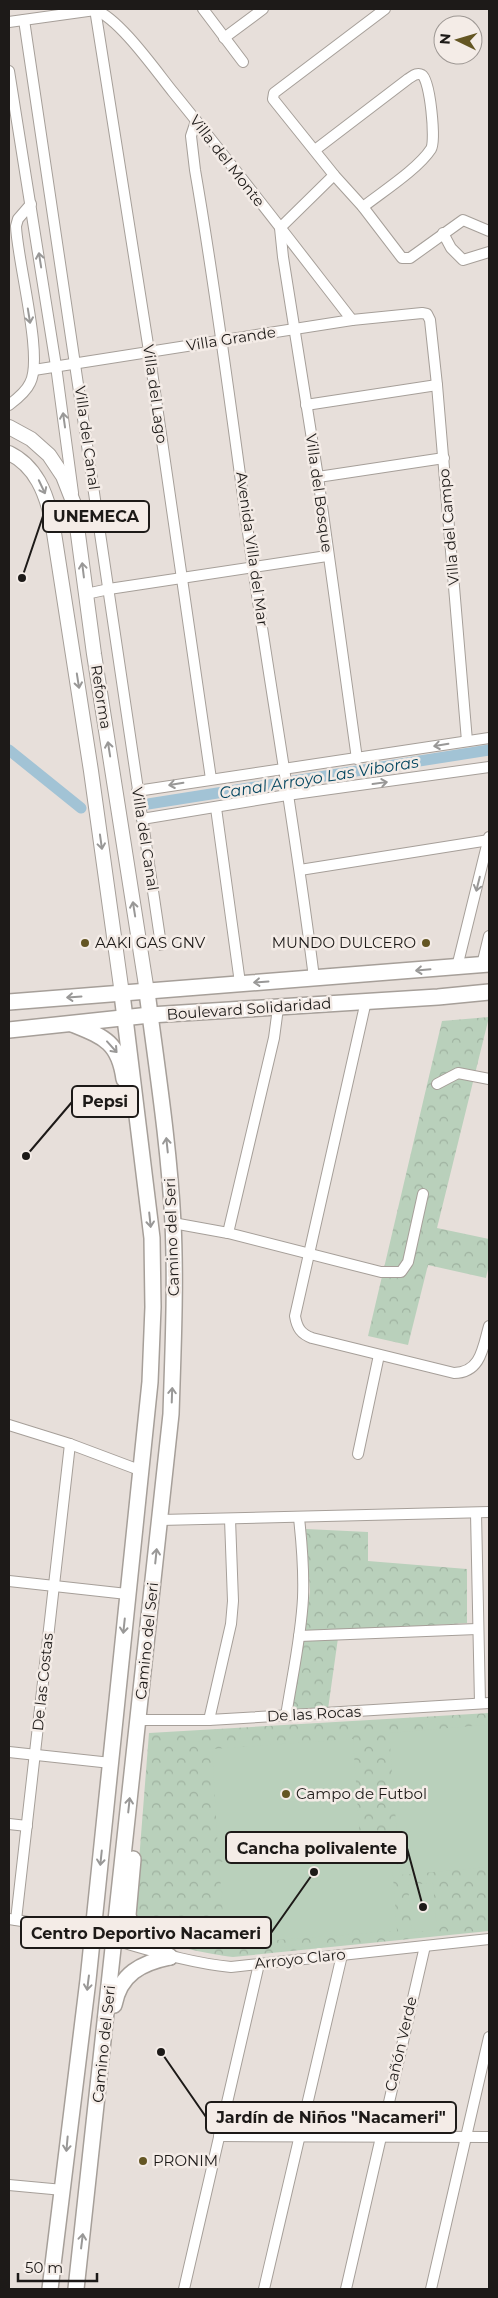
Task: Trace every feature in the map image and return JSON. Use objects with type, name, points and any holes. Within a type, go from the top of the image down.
[{"type":"main road","name":"Reforma","points":[[9,428],[31,439],[49,456],[63,476],[74,504],[94,654],[147,992]]},
{"type":"main road","name":"Reforma","points":[[9,453],[32,470],[49,504],[74,658],[122,994]]},
{"type":"main road","points":[[74,658],[94,654]]},
{"type":"main road","name":"Boulevard Solidaridad","points":[[9,1002],[486,965]]},
{"type":"main road","name":"Camino del Seri","points":[[76,2289],[104,2052],[114,1940],[171,1414],[174,1280],[173,1223],[163,1106],[147,992]]},
{"type":"main road","name":"Boulevard Solidaridad","points":[[9,1030],[150,1015],[278,1008],[489,992]]},
{"type":"main road","name":"Camino del Seri","points":[[50,2289],[93,1935],[150,1382],[153,1307],[152,1238],[122,994]]},
{"type":"main road","points":[[70,1024],[108,1042],[118,1053],[132,1133],[145,1172]]},
{"type":"main road","points":[[126,1835],[134,1859],[128,1915],[130,1921],[135,1932],[170,1957]]},
{"type":"main road","points":[[104,2052],[110,2032],[115,1998],[124,1979],[145,1963],[170,1957]]},
{"type":"street","points":[[9,22],[95,9]]},
{"type":"street","name":"Villa del Monte","points":[[95,9],[111,19],[196,121],[352,320]]},
{"type":"street","name":"Villa del Lago","points":[[95,9],[149,351],[211,779]]},
{"type":"street","points":[[203,9],[244,62]]},
{"type":"street","points":[[224,38],[263,9]]},
{"type":"street","points":[[385,9],[274,93],[273,97],[402,258],[406,259],[462,220],[489,231]]},
{"type":"street","name":"Villa del Canal","points":[[24,20],[161,945]]},
{"type":"street","name":"Villa del Canal","points":[[9,71],[69,449],[74,504]]},
{"type":"street","points":[[315,150],[408,79],[416,74],[421,74],[425,77],[434,139],[432,148],[418,163],[363,207]]},
{"type":"street","name":"Avenida Villa del Mar","points":[[196,121],[191,136],[221,341],[231,395],[253,567],[300,870],[314,978]]},
{"type":"street","points":[[280,228],[334,175]]},
{"type":"street","points":[[9,405],[20,397],[31,383],[34,370],[34,351],[16,226],[18,219],[31,204]]},
{"type":"street","name":"Villa del Bosque","points":[[280,228],[318,477],[357,759]]},
{"type":"street","points":[[443,233],[451,248],[463,260],[489,252]]},
{"type":"street","name":"Villa Grande","points":[[34,370],[352,320],[422,312],[427,314]]},
{"type":"street","name":"Villa del Campo","points":[[427,314],[430,320],[444,458],[467,741]]},
{"type":"street","points":[[306,405],[437,385]]},
{"type":"street","points":[[318,477],[444,458]]},
{"type":"street","points":[[86,594],[328,556]]},
{"type":"street","points":[[137,791],[489,738]]},
{"type":"street","points":[[142,819],[216,808],[287,794],[489,767]]},
{"type":"street","points":[[216,808],[240,983]]},
{"type":"street","points":[[300,870],[489,839],[457,967]]},
{"type":"street","points":[[486,965],[489,936]]},
{"type":"street","points":[[366,1001],[308,1254],[295,1316],[296,1325],[301,1332],[312,1338],[454,1373],[463,1373],[473,1368],[478,1362],[489,1326]]},
{"type":"street","points":[[228,1233],[275,1030],[278,1008]]},
{"type":"street","points":[[437,1084],[458,1073],[489,1079]]},
{"type":"street","points":[[173,1223],[228,1233],[381,1272],[400,1272],[408,1262],[423,1194]]},
{"type":"street","points":[[358,1454],[379,1355]]},
{"type":"street","points":[[9,1425],[70,1444],[142,1471]]},
{"type":"street","name":"De las Costas","points":[[13,1920],[27,1826],[70,1444]]},
{"type":"street","points":[[160,1520],[489,1512]]},
{"type":"street","points":[[476,1513],[477,1629],[485,1703]]},
{"type":"street","points":[[286,1716],[299,1636],[304,1573],[299,1518]]},
{"type":"street","points":[[209,1720],[230,1624],[233,1601],[230,1519]]},
{"type":"street","points":[[9,1580],[127,1594]]},
{"type":"street","points":[[299,1636],[477,1629]]},
{"type":"street","name":"De las Rocas","points":[[138,1720],[209,1720],[485,1703]]},
{"type":"street","points":[[9,1752],[111,1763]]},
{"type":"street","points":[[9,1824],[27,1826]]},
{"type":"street","name":"Arroyo Claro","points":[[13,1920],[93,1935],[205,1965],[230,1967],[489,1939]]},
{"type":"street","name":"Cañón Verde","points":[[346,2289],[379,2138],[425,1946]]},
{"type":"street","points":[[264,2289],[342,1955]]},
{"type":"street","points":[[184,2289],[258,1964]]},
{"type":"street","points":[[431,2289],[489,2037]]},
{"type":"street","points":[[219,2136],[489,2137]]},
{"type":"street","points":[[9,2185],[63,2190]]},
{"type":"green space","points":[[489,1017],[437,1228],[489,1239],[489,1264],[486,1278],[428,1265],[408,1345],[368,1336],[442,1021]]},
{"type":"green space","points":[[306,1529],[368,1532],[368,1561],[467,1569],[467,1623],[339,1631],[328,1709],[290,1713],[310,1592]]},
{"type":"green space","points":[[489,1713],[489,1931],[233,1957],[172,1945],[150,1935],[140,1925],[135,1912],[149,1733]]},
{"type":"green space","name":"Campo de Futbol","points":[[485,1725],[489,1772],[489,1867],[400,1875],[389,1733]]},
{"type":"green space","name":"Campo de Futbol","points":[[353,1739],[360,1840],[218,1849],[212,1749]]},
{"type":"green space","points":[[391,1848],[397,1931],[225,1944],[219,1862]]},
{"type":"green space","points":[[433,1883],[437,1930],[412,1932],[408,1885]]},
{"type":"waterway","name":"Canal Arroyo Las Viboras","points":[[9,750],[81,808]]},
{"type":"waterway","name":"Canal Arroyo Las Viboras","points":[[148,804],[489,750]]},
{"type":"place","name":"UNEMECA","points":[[22,578]]},
{"type":"place","name":"AAKI GAS GNV","points":[[85,943]]},
{"type":"place","name":"MUNDO DULCERO","points":[[426,943]]},
{"type":"place","name":"Pepsi","points":[[26,1156]]},
{"type":"place","name":"Campo de Futbol","points":[[286,1794]]},
{"type":"place","name":"Centro Deportivo Nacameri","points":[[314,1872]]},
{"type":"place","name":"Cancha polivalente","points":[[423,1907]]},
{"type":"place","name":"Jardín de Niños \"Nacameri\"","points":[[161,2052]]},
{"type":"place","name":"PRONIM","points":[[143,2161]]}]
